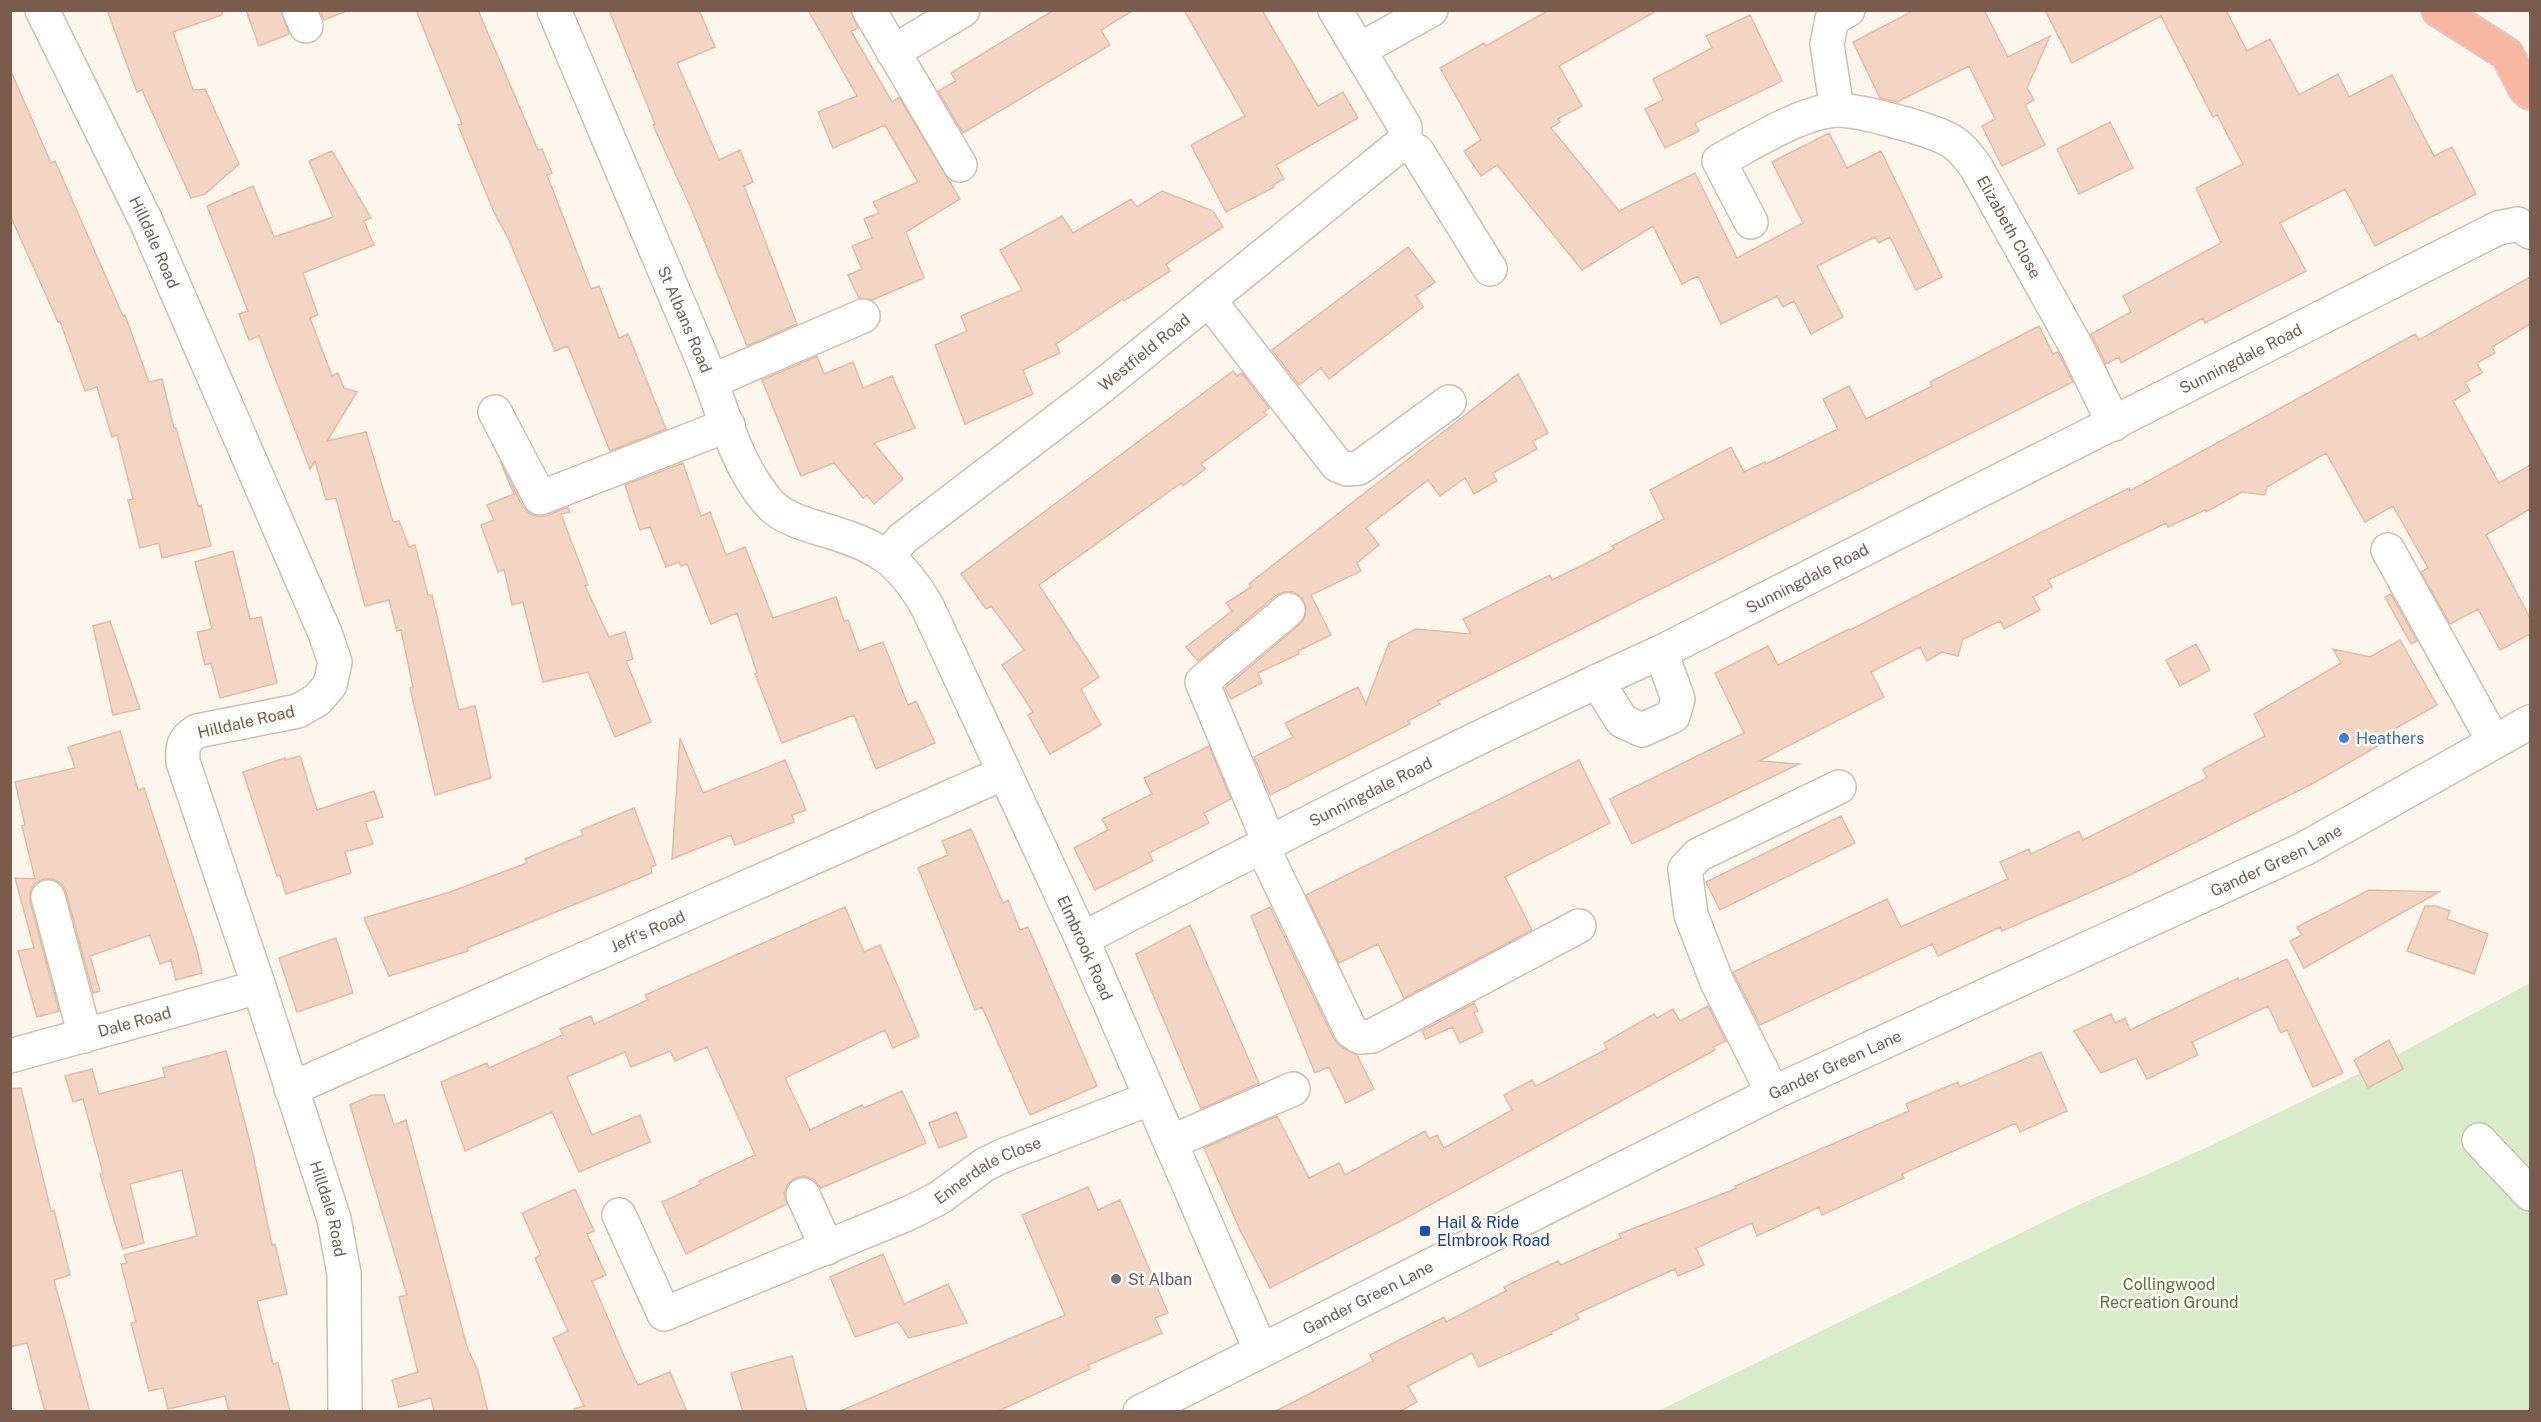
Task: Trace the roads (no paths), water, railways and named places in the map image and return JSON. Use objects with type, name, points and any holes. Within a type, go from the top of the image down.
[{"type":"highway","points":[[2438,10],[2519,51],[2525,89],[2530,93]]},
{"type":"street","name":"Hilldale Road","points":[[42,10],[146,221],[325,633],[335,662],[330,685],[318,700],[298,711],[197,731],[185,738],[182,747],[183,762],[334,1219],[342,1263],[346,1331],[345,1412]]},
{"type":"street","name":"St Albans Road","points":[[554,10],[711,381],[744,470],[771,505],[800,523],[851,538],[888,556]]},
{"type":"street","points":[[868,10],[960,165]]},
{"type":"street","points":[[893,52],[963,10]]},
{"type":"street","points":[[1335,10],[1405,127],[1405,136],[1401,144],[1418,151],[1490,269]]},
{"type":"street","points":[[1359,50],[1431,10]]},
{"type":"street","points":[[1837,110],[1827,44],[1832,19],[1848,10]]},
{"type":"street","name":"Elizabeth Close","points":[[1751,222],[1719,161],[1775,131],[1813,115],[1837,110],[1922,129],[1952,141],[1965,152],[1976,167],[2077,348],[2114,424]]},
{"type":"street","name":"Westfield Road","points":[[888,556],[902,539],[1096,391],[1401,144]]},
{"type":"street","name":"Sunningdale Road","points":[[1082,939],[1266,844],[1597,681],[1661,652],[2498,228],[2518,224],[2530,232]]},
{"type":"street","points":[[1209,300],[1337,465],[1347,469],[1365,465],[1449,402]]},
{"type":"street","points":[[711,381],[863,316]]},
{"type":"street","points":[[495,412],[540,498],[728,425]]},
{"type":"street","points":[[2388,550],[2494,742]]},
{"type":"street","name":"Elmbrook Road","points":[[888,556],[912,580],[927,606],[1082,939],[1262,1351]]},
{"type":"street","points":[[1288,610],[1202,682],[1266,844],[1351,1031],[1359,1037],[1371,1036],[1579,926]]},
{"type":"street","points":[[1597,681],[1622,721],[1642,730],[1673,716],[1678,699],[1661,652]]},
{"type":"street","name":"Gander Green Lane","points":[[1140,1412],[1773,1093],[2304,849],[2530,722]]},
{"type":"street","name":"Jeff's Road","points":[[291,1089],[1004,773]]},
{"type":"street","points":[[1773,1093],[1717,981],[1691,915],[1685,869],[1698,855],[1839,787]]},
{"type":"street","points":[[48,897],[85,1036]]},
{"type":"street","name":"Dale Road","points":[[10,1056],[259,987]]},
{"type":"street","points":[[1171,1142],[1293,1089]]},
{"type":"street","name":"Ennerdale Close","points":[[619,1215],[664,1314],[827,1248],[939,1198],[984,1165],[1002,1156],[1151,1098]]},
{"type":"street","points":[[2478,1140],[2530,1194]]},
{"type":"street","points":[[803,1195],[827,1248]]},
{"type":"place","name":"Heathers","points":[[2344,738]]},
{"type":"place","name":"Hail & Ride Elmbrook Road","points":[[1425,1231]]},
{"type":"place","name":"St Alban","points":[[1116,1279]]},
{"type":"park label","name":"Collingwood Recreation Ground","points":[[2169,1293]]}]
